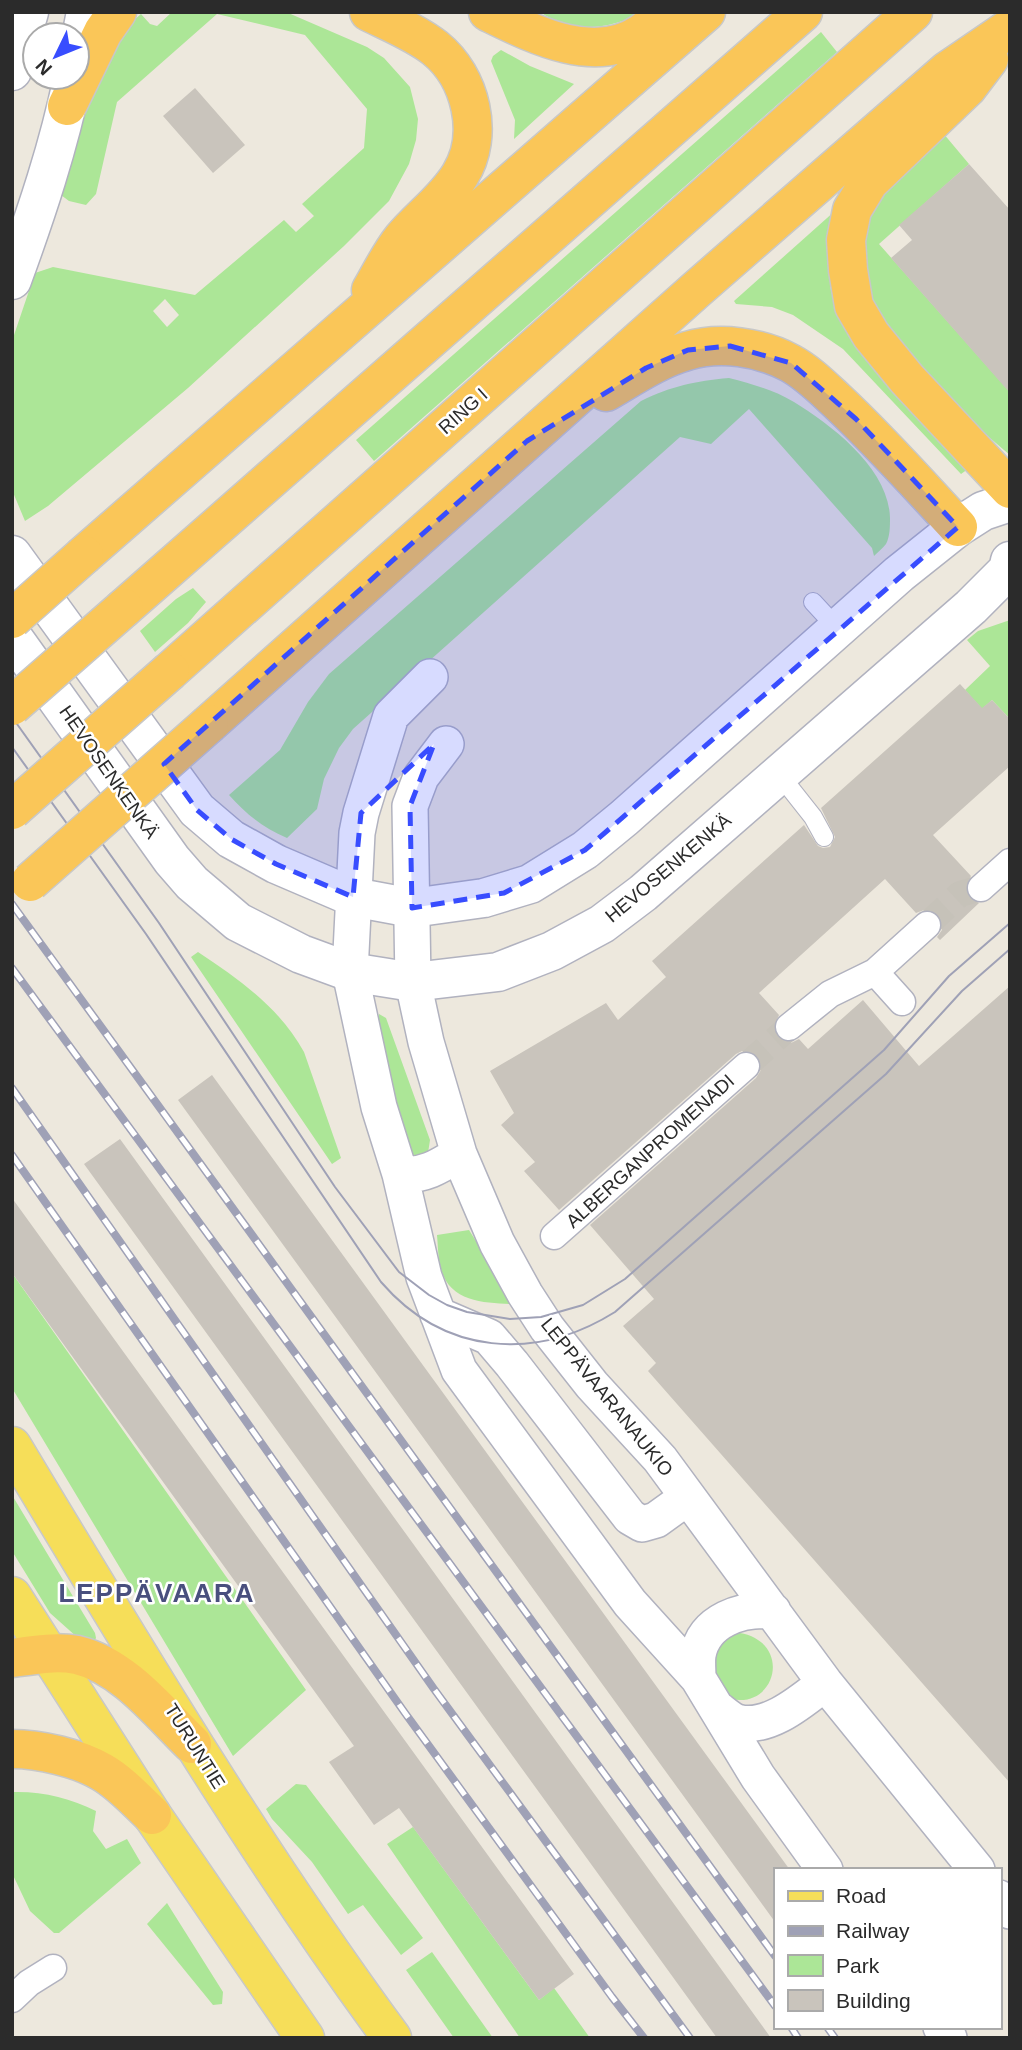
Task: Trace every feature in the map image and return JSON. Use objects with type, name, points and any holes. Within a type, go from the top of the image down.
[{"type":"highway","points":[[91,53],[117,12]]},
{"type":"highway","points":[[350,322],[402,239],[460,176],[470,153],[473,132],[470,105],[459,75],[436,49],[369,12]]},
{"type":"highway","points":[[488,12],[550,40],[582,46],[615,45],[640,34],[667,12]]},
{"type":"highway","points":[[12,619],[706,12]]},
{"type":"highway","points":[[12,706],[803,12]]},
{"type":"highway","name":"RING I","points":[[12,810],[913,12]]},
{"type":"highway","points":[[12,897],[947,71],[1010,30]]},
{"type":"highway","points":[[1010,30],[967,89],[869,182],[852,210],[846,240],[853,306],[870,335],[907,379],[1010,489]]},
{"type":"highway","points":[[527,441],[646,368],[688,350],[730,346],[758,350],[791,363],[815,381],[856,419],[958,527]]},
{"type":"highway","points":[[31,1656],[78,1655],[105,1667],[132,1686],[192,1744]]},
{"type":"highway","points":[[12,1748],[52,1755],[102,1772],[124,1788],[152,1815]]},
{"type":"main road","points":[[12,71],[29,12]]},
{"type":"main road","points":[[12,280],[30,230],[70,91]]},
{"type":"main road","points":[[12,555],[197,810],[231,839],[276,864],[353,897],[412,908],[504,893],[530,884],[557,869],[624,818],[825,615],[899,574],[958,527],[983,511],[1010,502]]},
{"type":"main road","points":[[958,527],[1009,567]]},
{"type":"main road","name":"HEVOSENKENKÄ","points":[[12,636],[172,860],[192,883],[238,922],[301,954],[350,972],[413,982],[498,972],[552,951],[602,924],[643,893],[971,607],[1009,567]]},
{"type":"main road","name":"TURUNTIE","points":[[12,1446],[192,1744],[337,1963],[392,2038]]},
{"type":"main road","points":[[12,1596],[31,1656],[152,1815],[305,2038]]},
{"type":"street","points":[[430,677],[391,716],[361,813],[357,833],[350,972],[379,1107],[400,1174],[424,1277],[458,1370],[630,1604],[698,1678],[758,1777],[824,1868]]},
{"type":"street","name":"LEPPÄVAARANAUKIO","points":[[361,813],[433,747],[446,744],[421,777],[410,806],[413,982],[426,1042],[459,1154],[497,1243],[525,1294],[548,1328],[592,1385],[660,1460],[825,1683],[975,1868]]},
{"type":"street","points":[[981,888],[1010,862]]},
{"type":"street","points":[[789,1027],[830,994],[875,972],[927,925]]},
{"type":"street","points":[[875,972],[902,1002]]},
{"type":"street","name":"ALBERGANPROMENADI","points":[[554,1236],[746,1066]]},
{"type":"street","points":[[400,1174],[415,1175],[426,1172],[459,1154]]},
{"type":"street","points":[[438,1315],[489,1337],[513,1364],[630,1517],[642,1524],[656,1520],[688,1497]]},
{"type":"street","points":[[698,1678],[698,1653],[708,1632],[727,1617],[753,1609],[773,1611]]},
{"type":"street","points":[[719,1710],[737,1722],[759,1723],[786,1712],[825,1683]]},
{"type":"street","points":[[12,1999],[29,1983],[53,1968]]},
{"type":"lane","points":[[779,774],[813,817],[824,836]]},
{"type":"highlighted area","points":[[730,346],[791,363],[856,419],[958,527],[585,850],[504,893],[412,908],[410,806],[434,744],[361,813],[353,897],[276,864],[231,839],[197,810],[164,764],[527,441],[646,368],[688,350]]},
{"type":"green space","points":[[172,12],[286,12],[367,47],[384,58],[410,87],[418,119],[416,140],[409,164],[389,201],[344,246],[188,388],[48,506],[25,521],[12,490],[12,341],[35,273],[53,267],[195,295],[284,220],[296,232],[314,216],[302,204],[364,148],[367,109],[305,35],[217,14],[117,102],[96,194],[86,205],[69,201],[57,192],[88,91],[91,91],[91,81],[113,38],[141,14],[150,24],[157,26]],"holes":[[[165,299],[179,315],[167,327],[153,311]]]},
{"type":"green space","points":[[540,12],[643,12],[617,23],[591,27],[565,24]]},
{"type":"green space","points":[[821,32],[837,52],[374,461],[356,440]]},
{"type":"green space","points":[[501,50],[530,66],[574,84],[514,139],[515,120],[491,61]]},
{"type":"green space","points":[[943,133],[969,164],[879,244],[1010,392],[1010,455],[974,424],[919,369],[888,330],[867,291],[864,268],[866,241],[876,203],[895,178]]},
{"type":"green space","points":[[836,210],[830,255],[830,286],[837,315],[852,342],[968,469],[961,474],[843,349],[793,315],[772,307],[736,304],[734,301]]},
{"type":"green space","points":[[729,378],[771,391],[794,402],[841,436],[869,466],[887,500],[890,518],[890,531],[885,546],[874,556],[872,548],[749,409],[711,444],[680,437],[353,729],[339,748],[324,779],[317,809],[287,838],[255,820],[229,795],[280,750],[308,702],[329,674],[641,401],[684,385]]},
{"type":"green space","points":[[193,588],[206,602],[188,623],[155,652],[140,631],[176,599]]},
{"type":"green space","points":[[1010,620],[1010,719],[992,700],[982,709],[965,690],[990,666],[967,640],[978,631]]},
{"type":"green space","points":[[198,952],[229,973],[271,1008],[294,1036],[304,1052],[341,1158],[332,1164],[191,957]]},
{"type":"green space","points":[[379,1014],[386,1018],[430,1140],[428,1153],[415,1161],[384,1068],[378,1030]]},
{"type":"green space","points":[[469,1230],[513,1300],[512,1304],[469,1298],[452,1288],[445,1280],[440,1265],[437,1235]]},
{"type":"green space","points":[[12,1273],[306,1690],[233,1756],[12,1388]]},
{"type":"green space","points":[[12,1495],[95,1633],[94,1642],[78,1638],[50,1613],[12,1551]]},
{"type":"green space","points":[[740,1633],[757,1639],[768,1650],[773,1663],[772,1676],[765,1688],[755,1697],[740,1700],[722,1696],[707,1658],[728,1635]]},
{"type":"green space","points":[[296,1784],[306,1785],[423,1938],[401,1955],[363,1905],[348,1914],[312,1862],[272,1819],[266,1809]]},
{"type":"green space","points":[[12,1792],[56,1796],[96,1811],[93,1831],[106,1849],[127,1839],[141,1863],[59,1933],[54,1933],[30,1911],[12,1873]]},
{"type":"green space","points":[[413,1827],[539,2000],[554,1988],[590,2038],[520,2038],[387,1844]]},
{"type":"green space","points":[[167,1903],[223,1992],[222,2004],[213,2005],[147,1924]]},
{"type":"green space","points":[[432,1952],[493,2038],[454,2038],[406,1970]]},
{"type":"building","points":[[195,88],[245,145],[213,173],[163,116]]},
{"type":"building","points":[[969,164],[1010,210],[1010,393],[891,258],[912,240],[899,225]]},
{"type":"building","points":[[960,684],[982,708],[992,700],[1010,719],[1010,766],[933,835],[971,876],[966,884],[966,892],[970,899],[979,903],[940,940],[937,937],[942,930],[942,922],[938,914],[932,910],[916,913],[885,879],[759,993],[779,1015],[773,1029],[777,1037],[791,1043],[799,1039],[808,1049],[863,1000],[919,1066],[1010,986],[1010,1783],[648,1371],[656,1363],[623,1326],[654,1299],[590,1225],[756,1078],[761,1070],[758,1056],[750,1051],[736,1054],[559,1210],[524,1171],[535,1162],[501,1125],[514,1113],[490,1071],[606,1003],[618,1020],[666,977],[652,961],[804,825],[818,846],[830,847],[835,837],[821,808]]},
{"type":"building","points":[[212,1075],[789,1868],[774,1868],[774,1921],[178,1100]]},
{"type":"building","points":[[120,1139],[771,2038],[717,2038],[84,1164]]},
{"type":"building","points":[[12,1198],[574,1974],[539,2000],[399,1808],[374,1825],[329,1762],[354,1746],[12,1273]]},
{"type":"tunnel","points":[[927,925],[960,894],[981,888]]},
{"type":"tunnel","points":[[746,1066],[789,1027]]},
{"type":"tram line","points":[[12,717],[159,923],[335,1187],[399,1272],[429,1295],[467,1312],[510,1319],[541,1317],[583,1305],[625,1279],[884,1050],[949,976],[1010,923]]},
{"type":"tram line","points":[[12,747],[146,934],[381,1282],[406,1306],[433,1325],[462,1337],[492,1343],[522,1344],[554,1339],[585,1328],[615,1312],[886,1074],[962,991],[1010,949]]},
{"type":"railway","points":[[12,904],[774,1955]]},
{"type":"railway","points":[[12,968],[774,2005]]},
{"type":"railway","points":[[12,1088],[434,1689],[690,2038]]},
{"type":"railway","points":[[12,1155],[405,1713],[644,2038]]},
{"type":"railway","points":[[792,2029],[798,2038]]},
{"type":"railway","points":[[828,2029],[835,2038]]},
{"type":"district","name":"LEPPÄVAARA","points":[[157,1593]]}]
